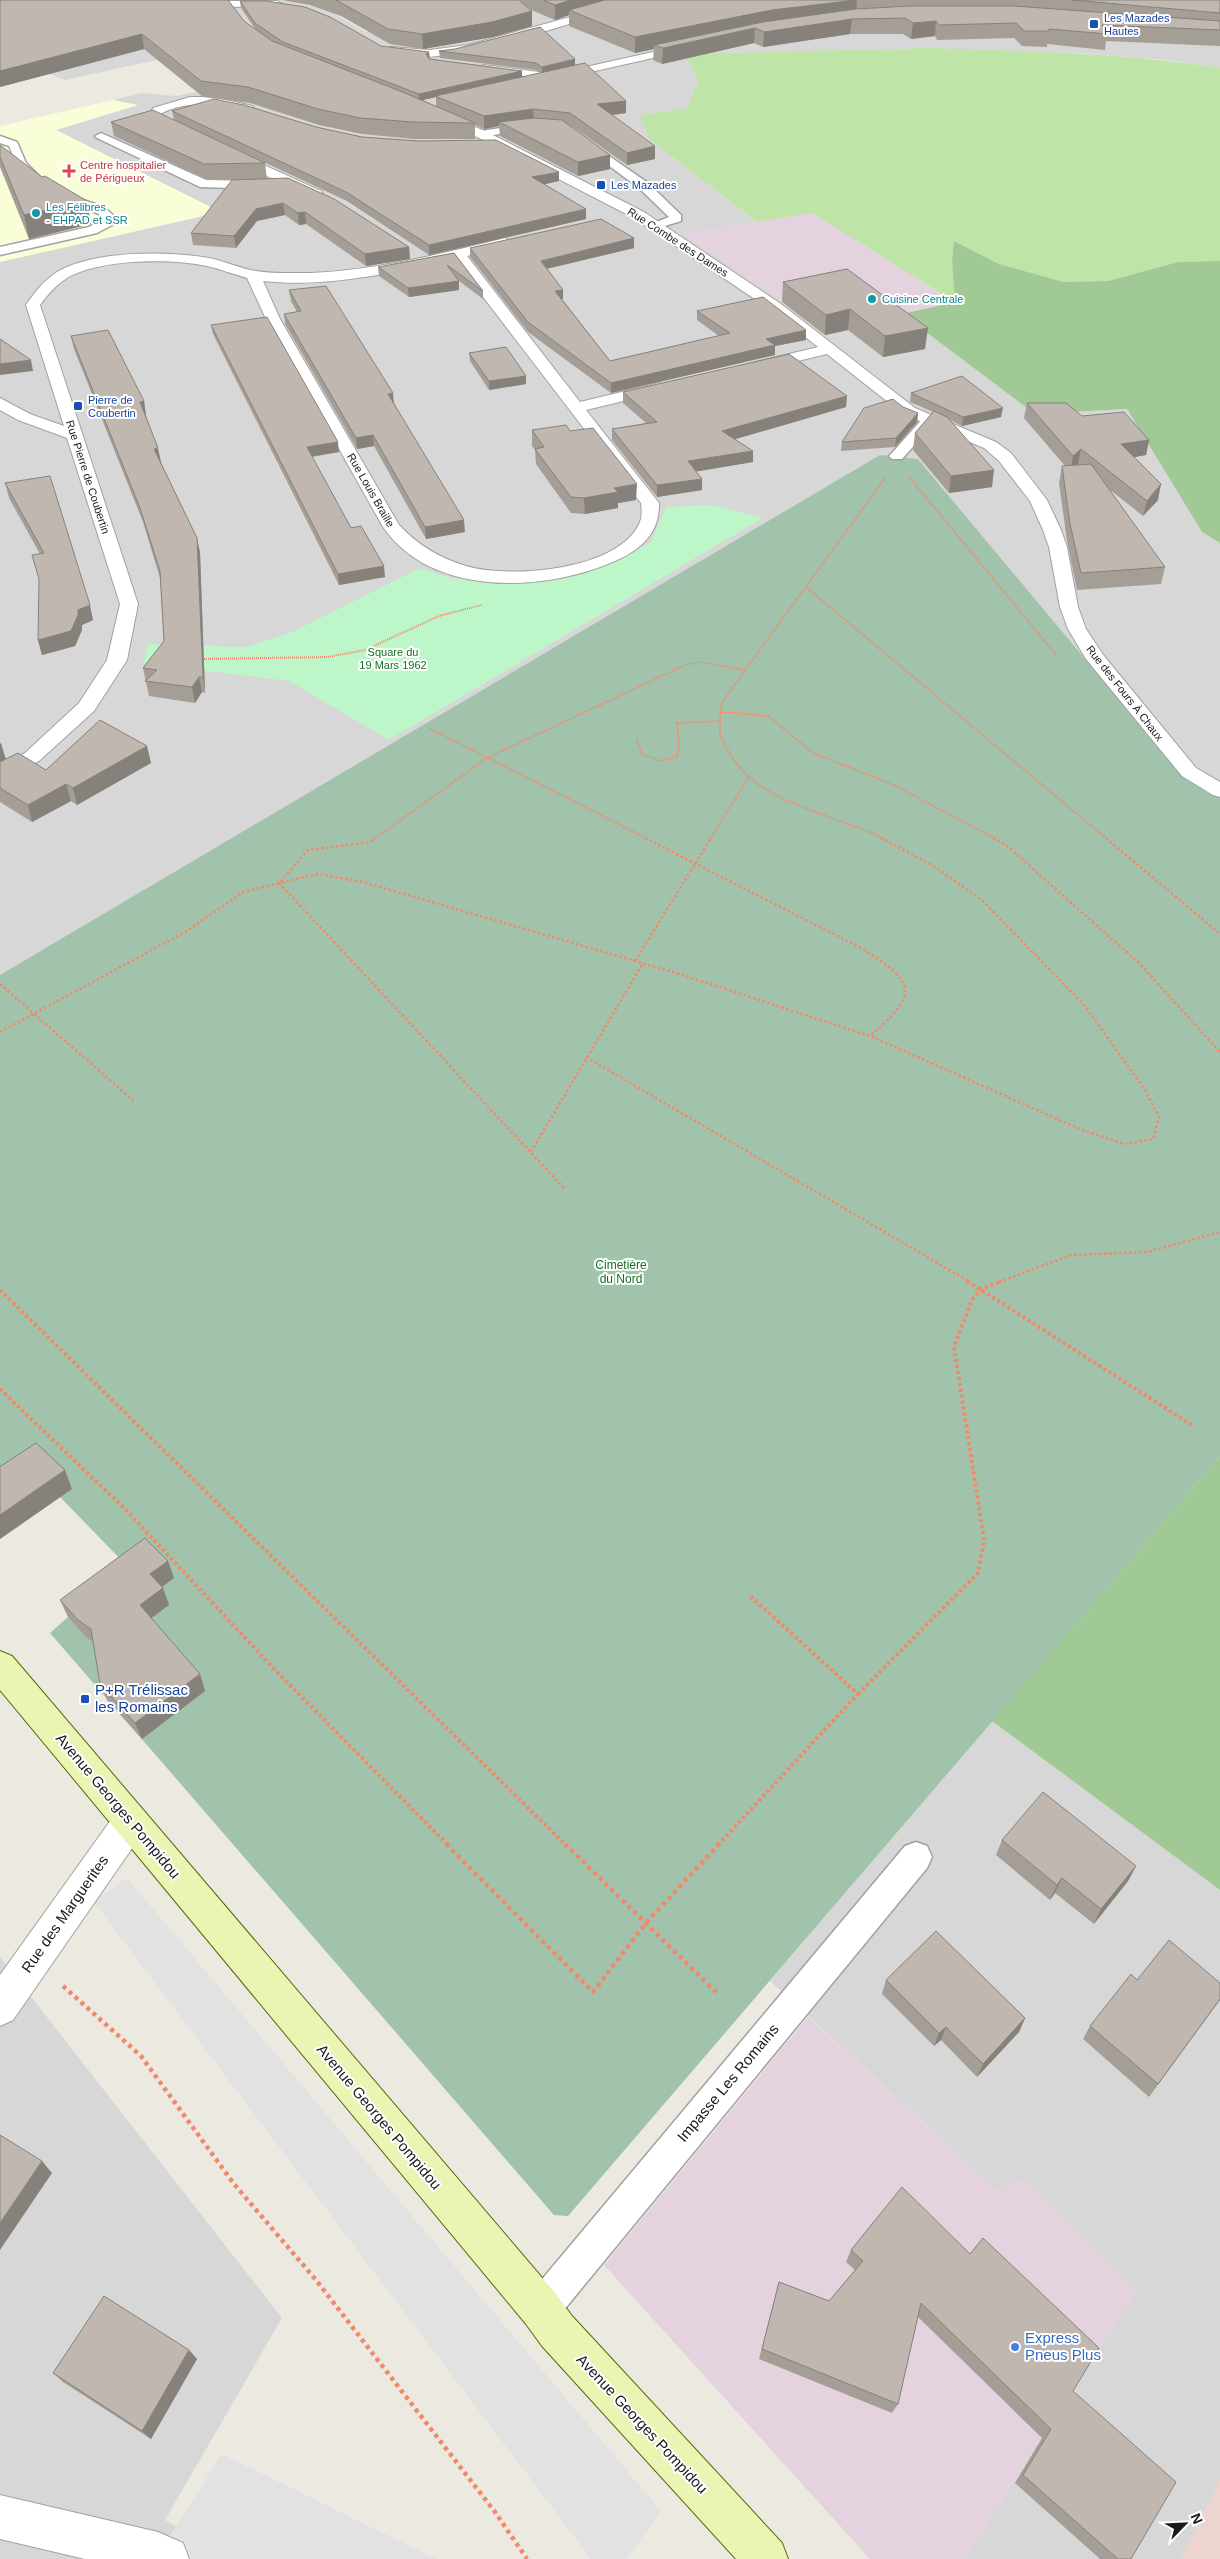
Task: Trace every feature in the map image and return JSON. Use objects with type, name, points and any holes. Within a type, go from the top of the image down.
[{"type":"main road","name":"Avenue Georges Pompidou","points":[[0,1666],[541,2309],[557,2331],[766,2559]]},
{"type":"street","points":[[409,54],[449,51],[500,41],[642,0]]},
{"type":"street","points":[[220,2],[290,3]]},
{"type":"street","points":[[220,2],[234,9],[239,16]]},
{"type":"street","points":[[516,86],[704,44]]},
{"type":"street","points":[[380,48],[409,54],[428,61],[447,63]]},
{"type":"street","points":[[476,67],[554,77]]},
{"type":"street","points":[[197,138],[162,122],[155,117],[157,111],[168,105],[187,100],[224,101],[258,113]]},
{"type":"street","name":"Rue Combe des Dames","points":[[428,111],[481,134],[655,225],[776,307],[909,410]]},
{"type":"street","points":[[472,145],[500,144]]},
{"type":"street","points":[[224,151],[326,198]]},
{"type":"street","points":[[607,219],[635,213]]},
{"type":"street","name":"Rue Pierre de Coubertin","points":[[0,774],[32,757],[87,707],[117,660],[130,604],[33,305],[50,283],[80,268],[123,259],[141,258],[205,261],[253,275],[308,277],[350,275],[426,261],[521,238]]},
{"type":"street","points":[[410,251],[426,261]]},
{"type":"street","name":"Rue Louis Braille","points":[[253,275],[273,319],[392,527],[411,549],[451,568],[495,576],[540,577],[590,566],[632,546],[649,523],[650,503],[458,254]]},
{"type":"street","points":[[746,368],[831,349]]},
{"type":"street","points":[[577,407],[671,385]]},
{"type":"street","points":[[0,403],[24,417],[75,435]]},
{"type":"street","name":"Rue des Fours À Chaux","points":[[909,410],[990,445],[1005,457],[1024,480],[1038,500],[1052,530],[1058,547],[1068,607],[1077,629],[1096,659],[1189,772],[1220,791]]},
{"type":"street","name":"Rue des Marguerites","points":[[0,2006],[130,1822]]},
{"type":"street","points":[[0,2518],[158,2554],[167,2559]]},
{"type":"lane","points":[[481,134],[542,125]]},
{"type":"lane","points":[[574,135],[644,186],[677,218],[655,225]]},
{"type":"lane","points":[[101,136],[204,184],[242,186],[295,184]]},
{"type":"lane","points":[[0,139],[13,144],[20,162],[27,172],[45,187],[57,194],[101,210],[109,217],[108,222],[93,230],[0,252]]},
{"type":"lane","points":[[897,456],[929,420]]},
{"type":"lane","name":"Impasse Les Romains","points":[[541,2309],[916,1857]]},
{"type":"path","points":[[0,1032],[187,931],[242,892],[318,874],[363,882],[643,963],[870,1036],[1080,1130],[1124,1144],[1153,1139],[1159,1117],[1145,1090],[1085,1006],[982,900],[932,865],[866,830],[802,807],[760,787],[734,762],[720,734],[722,702],[891,471],[897,456]]},
{"type":"path","points":[[807,588],[1220,934]]},
{"type":"path","points":[[194,659],[328,656],[365,650],[439,616],[486,604]]},
{"type":"path","points":[[279,883],[308,850],[370,842],[487,758],[685,665],[701,662],[745,670]]},
{"type":"path","points":[[722,712],[768,716],[813,753],[894,785],[1006,845],[1139,963],[1220,1052]]},
{"type":"path","points":[[636,739],[643,755],[662,761],[677,756],[679,746],[676,723],[721,722]]},
{"type":"path","points":[[429,728],[862,949],[891,968],[900,977],[905,987],[906,998],[870,1036]]},
{"type":"path","points":[[635,961],[749,777]]},
{"type":"path","points":[[279,883],[564,1188]]},
{"type":"path","points":[[531,1152],[643,963]]},
{"type":"path","points":[[0,984],[135,1102]]},
{"type":"path","points":[[586,1058],[981,1289],[1192,1425]]},
{"type":"path","points":[[0,1389],[127,1511],[275,1670],[593,1992],[646,1923],[858,1694],[978,1573],[984,1540],[954,1347],[972,1300],[981,1289],[1071,1255],[1147,1252],[1220,1232]]},
{"type":"path","points":[[0,1290],[719,1996]]},
{"type":"path","points":[[750,1595],[858,1694]]},
{"type":"path","points":[[36,1956],[69,1992],[141,2056],[234,2184],[316,2280],[495,2512],[527,2559]]},
{"type":"shaded area","points":[[0,0],[373,0],[332,12],[366,32],[458,7],[456,0],[1220,0],[1220,68],[1166,60],[1079,53],[930,48],[686,54],[699,82],[686,109],[641,115],[649,139],[757,222],[683,234],[902,314],[1035,414],[1127,409],[1202,532],[1220,543],[1220,798],[1182,775],[918,459],[0,976],[0,262],[220,212],[56,130],[137,105],[113,100],[141,93],[176,96],[300,70],[243,41],[65,80],[0,55]]},
{"type":"shaded area","name":"Centre hospitalier de Périgueux","points":[[113,100],[138,105],[56,130],[221,212],[0,262],[0,126]]},
{"type":"shaded area","points":[[812,213],[955,302],[827,331],[682,234]]},
{"type":"shaded area","points":[[992,1721],[1220,1890],[1220,2479],[1181,2559],[964,2559],[1136,2291],[1020,2179],[997,2191],[770,1981]]},
{"type":"shaded area","points":[[127,1878],[661,2511],[627,2559],[591,2559],[93,1901]]},
{"type":"shaded area","points":[[0,1957],[282,2318],[165,2520],[238,2559],[0,2559]]},
{"type":"shaded area","points":[[808,2017],[997,2191],[1020,2179],[1136,2291],[964,2559],[870,2559],[604,2265]]},
{"type":"shaded area","points":[[222,2454],[436,2559],[167,2559],[158,2554]]},
{"type":"shaded area","points":[[1220,2479],[1220,2559],[1181,2559]]},
{"type":"green space","points":[[930,48],[1112,56],[1220,68],[1220,261],[1178,262],[1108,281],[1064,282],[999,264],[954,241],[952,261],[955,302],[812,213],[757,222],[649,139],[640,115],[686,109],[699,82],[685,54]]},
{"type":"green space","points":[[954,241],[999,264],[1064,282],[1108,281],[1178,262],[1220,261],[1220,543],[1202,532],[1127,409],[1035,414],[902,314],[955,302],[952,261]]},
{"type":"green space","name":"Cimetière du Nord","points":[[880,455],[918,459],[1182,775],[1220,798],[1220,1456],[568,2216],[554,2215],[50,1633],[68,1617],[131,1570],[60,1497],[0,1539],[0,975]]},
{"type":"green space","name":"Square du 19 Mars 1962","points":[[712,505],[763,518],[389,740],[289,681],[143,663],[148,644],[245,647],[292,632],[420,568],[450,578],[497,583],[573,574],[617,562],[651,542],[666,507]]},
{"type":"green space","points":[[1220,1456],[1220,1890],[992,1721]]},
{"type":"building","points":[[0,0],[228,0],[244,21],[272,41],[400,91],[475,123],[413,122],[360,118],[318,109],[248,87],[201,81],[142,34],[0,71]]},
{"type":"building","points":[[336,0],[519,0],[532,11],[492,22],[422,34],[388,29]]},
{"type":"building","points":[[543,0],[571,0],[555,5]]},
{"type":"building","points":[[605,0],[856,0],[772,10],[635,37],[569,10]]},
{"type":"building","points":[[1072,0],[1220,0],[1220,13]]},
{"type":"building","points":[[240,1],[266,1],[305,7],[330,17],[381,46],[429,52],[426,54],[429,59],[522,71],[419,94],[283,42],[255,23]]},
{"type":"building","points":[[909,6],[1014,6],[1220,21],[1220,30],[1102,25],[1108,34],[1049,29],[1049,31],[1024,31],[1016,23],[939,25],[936,21],[913,23],[905,18],[852,19],[764,32],[755,28],[663,48],[654,45],[763,22],[856,9]]},
{"type":"building","points":[[540,27],[575,59],[542,67],[536,63],[439,51],[455,49]]},
{"type":"building","points":[[585,63],[626,101],[597,104],[655,146],[627,153],[570,113],[533,109],[484,116],[435,96]]},
{"type":"building","points":[[214,99],[244,105],[316,127],[362,137],[419,141],[496,140],[559,172],[532,177],[586,209],[429,245],[346,192],[172,111]]},
{"type":"building","points":[[153,110],[265,163],[204,164],[111,122]]},
{"type":"building","points":[[534,118],[562,120],[610,155],[578,162],[499,122]]},
{"type":"building","points":[[0,145],[42,177],[45,176],[87,201],[24,215],[0,157]]},
{"type":"building","points":[[288,178],[334,199],[409,247],[365,254],[305,212],[298,213],[283,203],[256,209],[234,236],[191,233],[232,180]]},
{"type":"building","points":[[601,219],[634,238],[541,261],[563,290],[555,291],[610,361],[730,333],[697,311],[763,297],[806,330],[766,339],[775,345],[611,383],[528,322],[470,248]]},
{"type":"building","points":[[454,253],[483,291],[447,265],[459,281],[408,288],[378,267]]},
{"type":"building","points":[[847,269],[928,328],[885,336],[850,309],[826,315],[783,282]]},
{"type":"building","points":[[326,286],[393,393],[388,394],[464,520],[425,527],[373,435],[356,438],[284,314],[301,311],[289,290]]},
{"type":"building","points":[[267,317],[338,442],[307,447],[351,528],[361,526],[384,566],[338,574],[211,325]]},
{"type":"building","points":[[108,330],[144,401],[140,402],[158,448],[154,449],[197,538],[203,677],[199,677],[192,687],[145,681],[157,670],[143,668],[164,641],[160,571],[140,508],[71,336]]},
{"type":"building","points":[[0,339],[31,360],[0,364]]},
{"type":"building","points":[[506,347],[526,376],[489,381],[469,353]]},
{"type":"building","points":[[789,354],[847,396],[722,431],[753,451],[688,461],[702,479],[657,485],[612,429],[657,422],[623,392]]},
{"type":"building","points":[[962,376],[1003,408],[963,417],[911,393]]},
{"type":"building","points":[[893,399],[903,407],[918,413],[896,438],[842,442],[864,408]]},
{"type":"building","points":[[1027,403],[1066,403],[1082,416],[1124,412],[1149,440],[1121,444],[1161,484],[1147,501],[1081,449],[1073,456]]},
{"type":"building","points":[[934,411],[947,417],[994,470],[951,476],[915,433]]},
{"type":"building","points":[[566,425],[570,431],[593,428],[637,484],[614,488],[618,492],[584,498],[571,497],[535,449],[544,447],[532,430]]},
{"type":"building","points":[[1091,464],[1165,567],[1081,573],[1070,524],[1062,466]]},
{"type":"building","points":[[50,476],[90,605],[78,610],[78,615],[71,631],[38,640],[39,579],[32,555],[44,553],[5,483]]},
{"type":"building","points":[[100,720],[147,746],[73,788],[66,784],[28,805],[0,788],[0,762],[18,753],[46,770]]},
{"type":"building","points":[[36,1443],[65,1470],[0,1515],[0,1465]]},
{"type":"building","points":[[145,1538],[168,1561],[150,1574],[163,1588],[140,1605],[200,1674],[135,1723],[100,1684],[91,1629],[78,1620],[60,1600]]},
{"type":"building","points":[[1043,1792],[1136,1866],[1101,1909],[1062,1878],[1057,1885],[1002,1840]]},
{"type":"building","points":[[936,1931],[1025,2018],[983,2064],[946,2027],[939,2033],[886,1980]]},
{"type":"building","points":[[1169,1940],[1220,1983],[1220,1999],[1158,2084],[1090,2026],[1131,1974],[1137,1980]]},
{"type":"building","points":[[0,2135],[42,2161],[0,2223]]},
{"type":"building","points":[[902,2187],[970,2254],[983,2238],[1099,2348],[1073,2391],[1176,2482],[1131,2559],[1118,2559],[1023,2475],[1051,2429],[921,2303],[898,2404],[762,2349],[779,2282],[829,2301],[863,2261],[851,2250]]},
{"type":"building","points":[[104,2296],[189,2350],[142,2431],[53,2373]]},
{"type":"place","name":"Les Mazades Hautes","points":[[1094,24]]},
{"type":"place","name":"Centre hospitalier de Périgueux","points":[[69,171]]},
{"type":"place","name":"Les Mazades","points":[[601,185]]},
{"type":"place","name":"Les Félibres - EHPAD et SSR","points":[[36,213]]},
{"type":"place","name":"Cuisine Centrale","points":[[872,299]]},
{"type":"place","name":"Pierre de Coubertin","points":[[78,406]]},
{"type":"place","name":"P+R Trélissac les Romains","points":[[85,1699]]},
{"type":"place","name":"Express Pneus Plus","points":[[1015,2347]]}]
